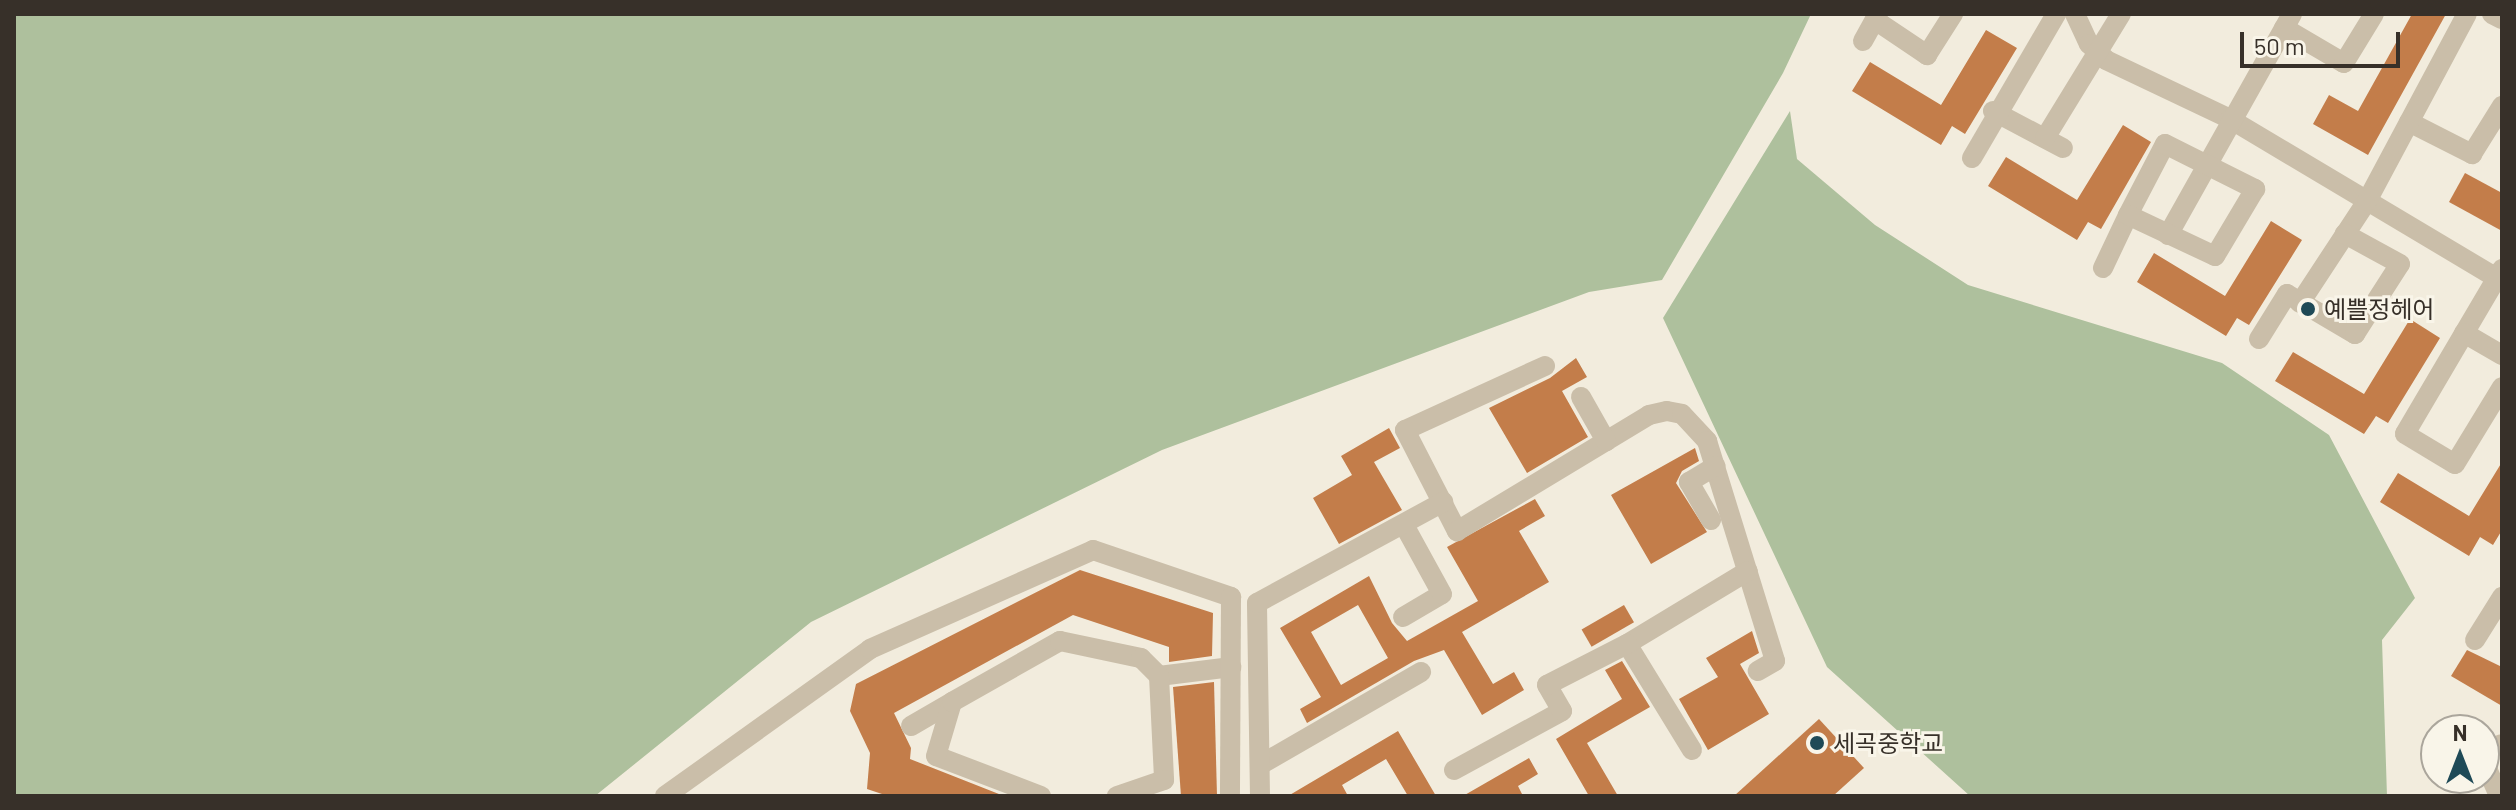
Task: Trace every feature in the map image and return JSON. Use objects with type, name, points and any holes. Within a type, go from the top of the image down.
[{"type":"lane","points":[[1863,41],[1876,17],[1927,55],[1953,14]]},
{"type":"lane","points":[[1972,158],[1996,112],[2056,14]]},
{"type":"lane","points":[[2075,14],[2099,54],[2230,119],[2500,276],[2405,434],[2455,464],[2502,387]]},
{"type":"lane","points":[[1996,112],[2054,143],[2121,14]]},
{"type":"lane","points":[[2168,235],[2230,119],[2288,21],[2344,63],[2374,14]]},
{"type":"lane","points":[[2300,303],[2367,201],[2467,14]]},
{"type":"lane","points":[[2492,14],[2502,19]]},
{"type":"lane","points":[[2409,122],[2472,154],[2502,106]]},
{"type":"lane","points":[[2103,268],[2128,215],[2165,144],[2255,189],[2215,256],[2128,215]]},
{"type":"lane","points":[[2259,339],[2287,294],[2355,334],[2400,264],[2345,234]]},
{"type":"lane","points":[[2464,333],[2502,355]]},
{"type":"lane","points":[[1545,366],[1405,430],[1457,531],[1649,415],[1667,411],[1695,425],[1716,466],[1775,661],[1758,671]]},
{"type":"lane","points":[[1581,397],[1606,441]]},
{"type":"lane","points":[[1711,520],[1689,482],[1716,466]]},
{"type":"lane","points":[[1260,796],[1257,603],[1443,502]]},
{"type":"lane","points":[[1403,617],[1442,594],[1404,525]]},
{"type":"lane","points":[[665,796],[870,649],[1093,550],[1231,597],[1230,796]]},
{"type":"lane","points":[[1454,770],[1562,711],[1547,685],[1627,644],[1748,571]]},
{"type":"lane","points":[[2475,640],[2502,597]]},
{"type":"lane","points":[[911,726],[1060,641],[1141,658],[1159,676],[1164,780],[1117,796]]},
{"type":"lane","points":[[1627,644],[1692,750]]},
{"type":"lane","points":[[1159,676],[1231,667]]},
{"type":"lane","points":[[1260,765],[1421,672]]},
{"type":"lane","points":[[952,702],[936,756],[1041,796]]},
{"type":"green space","points":[[14,14],[1811,14],[1783,73],[1662,280],[1589,292],[1162,450],[811,622],[595,796],[14,796]]},
{"type":"green space","points":[[1790,111],[1797,159],[1875,225],[1968,285],[2222,363],[2329,435],[2415,598],[2382,640],[2387,796],[1970,796],[1827,667],[1663,318]]},
{"type":"building","points":[[2412,14],[2446,14],[2368,155],[2313,124],[2329,95],[2358,111]]},
{"type":"building","points":[[1986,30],[2017,48],[1965,134],[1952,126],[1941,145],[1852,91],[1870,62],[1941,105]]},
{"type":"building","points":[[2123,125],[2151,142],[2101,229],[2088,222],[2077,240],[1988,186],[2006,157],[2077,200]]},
{"type":"building","points":[[2465,173],[2502,193],[2502,231],[2449,202]]},
{"type":"building","points":[[2271,221],[2302,240],[2249,325],[2237,318],[2226,336],[2137,282],[2154,253],[2225,296]]},
{"type":"building","points":[[2410,319],[2440,338],[2388,423],[2376,416],[2364,434],[2275,381],[2293,352],[2364,394]]},
{"type":"building","points":[[1576,358],[1587,377],[1562,391],[1588,437],[1527,473],[1489,408],[1550,378]]},
{"type":"building","points":[[1389,428],[1400,448],[1374,462],[1402,510],[1339,544],[1313,498],[1352,475],[1341,456]]},
{"type":"building","points":[[1695,448],[1699,461],[1682,471],[1676,483],[1707,532],[1651,564],[1611,495]]},
{"type":"building","points":[[2502,462],[2502,530],[2493,545],[2480,537],[2469,556],[2380,502],[2398,473],[2469,516]]},
{"type":"building","points":[[1535,499],[1545,516],[1519,531],[1549,582],[1462,632],[1493,684],[1514,672],[1524,690],[1482,715],[1444,650],[1414,661],[1307,723],[1300,709],[1321,697],[1280,628],[1369,576],[1392,623],[1407,641],[1478,601],[1447,547]],"holes":[[[1358,605],[1388,658],[1341,685],[1311,632]]]},
{"type":"building","points":[[1080,570],[1213,613],[1212,656],[1169,662],[1169,647],[1073,615],[894,713],[911,748],[910,759],[1004,796],[888,796],[867,789],[870,753],[850,711],[856,684]]},
{"type":"building","points":[[1624,605],[1634,622],[1592,647],[1582,630]]},
{"type":"building","points":[[1752,631],[1759,653],[1740,664],[1769,714],[1708,750],[1679,699],[1718,677],[1706,658]]},
{"type":"building","points":[[2467,650],[2502,667],[2502,706],[2451,676]]},
{"type":"building","points":[[1622,661],[1650,707],[1587,743],[1618,796],[1589,796],[1556,739],[1622,699],[1605,670]]},
{"type":"building","points":[[1214,682],[1217,796],[1181,796],[1173,687]]},
{"type":"building","name":"세곡중학교","points":[[1819,719],[1864,768],[1833,796],[1734,796]]},
{"type":"building","points":[[1398,731],[1436,796],[1408,796],[1386,759],[1342,785],[1348,796],[1288,796]]},
{"type":"building","points":[[1529,758],[1538,774],[1518,786],[1523,796],[1463,796]]},
{"type":"place","name":"예쁠정헤어","points":[[2308,309]]},
{"type":"place","name":"세곡중학교","points":[[1817,743]]}]
